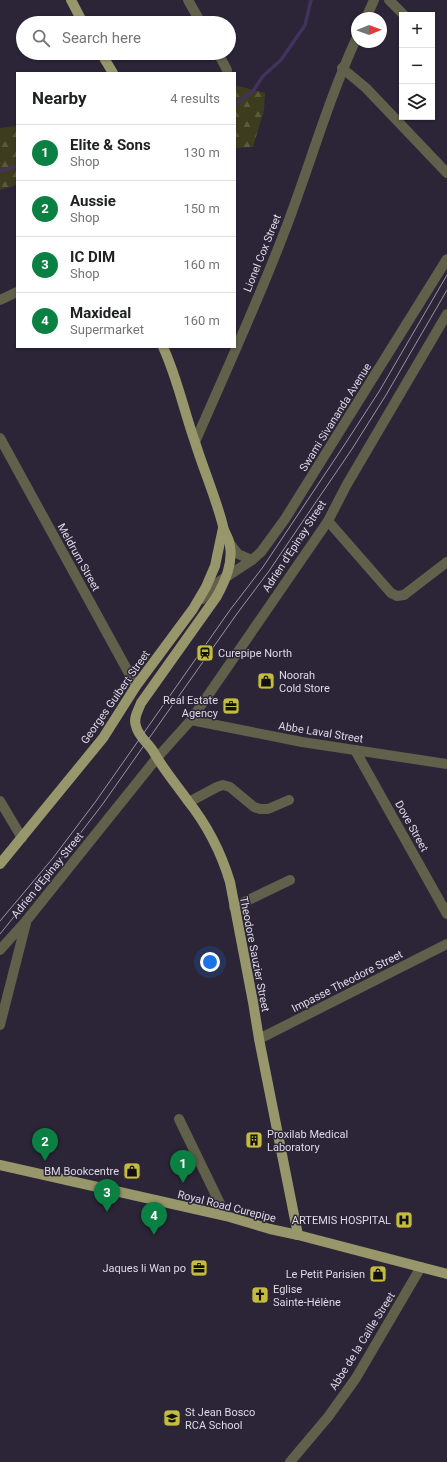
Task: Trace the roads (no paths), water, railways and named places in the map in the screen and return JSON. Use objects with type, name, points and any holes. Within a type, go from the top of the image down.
[{"type":"main road","points":[[71,0],[79,16]]},
{"type":"main road","points":[[105,60],[112,72]]},
{"type":"main road","name":"Georges Guibert Street","points":[[141,703],[218,596],[227,576],[230,558],[230,545],[223,528],[221,514],[195,442],[169,360],[163,348]]},
{"type":"main road","name":"Georges Guibert Street","points":[[0,864],[103,738],[136,686],[193,609],[206,587],[215,566],[223,528]]},
{"type":"main road","name":"Theodore Sauzier Street","points":[[141,703],[136,717],[135,724],[137,730],[152,750],[156,759],[189,802],[209,832],[220,851],[230,882],[259,1039],[298,1235]]},
{"type":"main road","name":"Royal Road Curepipe","points":[[0,1165],[226,1216],[270,1229],[447,1274]]},
{"type":"street","points":[[188,0],[197,16]]},
{"type":"street","points":[[369,12],[374,0]]},
{"type":"street","points":[[389,0],[401,12]]},
{"type":"street","name":"Lionel Cox Street","points":[[195,442],[235,352],[284,233],[342,68],[352,48]]},
{"type":"street","points":[[222,60],[227,70]]},
{"type":"street","points":[[342,68],[366,88],[447,173]]},
{"type":"street","name":"Swami Sivananda Avenue","points":[[193,609],[212,587],[252,560],[261,552],[285,519],[447,259]]},
{"type":"street","points":[[0,300],[16,292]]},
{"type":"street","name":"Adrien d'Epinay Street","points":[[0,950],[26,921],[156,759],[191,720],[328,521],[346,486],[447,314]]},
{"type":"street","name":"Meldrum Street","points":[[0,438],[136,686]]},
{"type":"street","points":[[328,521],[391,593],[397,596],[404,595],[447,562]]},
{"type":"street","points":[[230,545],[238,554],[252,560]]},
{"type":"street","name":"Abbe Laval Street","points":[[191,720],[302,742],[447,764]]},
{"type":"street","name":"Dove Street","points":[[355,750],[447,914]]},
{"type":"street","points":[[189,802],[223,785],[230,787],[254,807],[260,809],[268,810],[289,800]]},
{"type":"street","points":[[0,801],[22,838]]},
{"type":"street","points":[[234,907],[290,880]]},
{"type":"street","points":[[0,1025],[26,921]]},
{"type":"street","name":"Impasse Theodore Street","points":[[259,1039],[447,944]]},
{"type":"street","points":[[179,1119],[226,1216]]},
{"type":"street","name":"Abbe de la Caille Street","points":[[290,1462],[328,1417],[356,1378],[421,1268]]},
{"type":"waterway","points":[[236,103],[253,91],[263,76],[281,60],[305,25],[311,0]]},
{"type":"waterway","points":[[0,171],[16,166]]},
{"type":"tram line","points":[[0,921],[53,858],[96,801],[230,610],[263,567],[380,390],[447,275]]},
{"type":"tram line","points":[[0,934],[102,805],[236,615],[269,571],[352,449],[386,395],[447,290]]},
{"type":"place","name":"Curepipe North","points":[[205,653]]},
{"type":"place","name":"Noorah Cold Store","points":[[266,681]]},
{"type":"place","name":"Real Estate Agency","points":[[231,706]]},
{"type":"place","name":"Proxilab Medical Laboratory","points":[[254,1140]]},
{"type":"place","name":"Aussie","points":[[45,1161]]},
{"type":"place","name":"BM Bookcentre","points":[[132,1171]]},
{"type":"place","name":"Elite & Sons","points":[[183,1183]]},
{"type":"place","name":"IC DIM","points":[[107,1212]]},
{"type":"place","name":"ARTEMIS HOSPITAL","points":[[404,1220]]},
{"type":"place","name":"Maxideal","points":[[154,1235]]},
{"type":"place","name":"Jaques li Wan po","points":[[199,1268]]},
{"type":"place","name":"Le Petit Parisien","points":[[378,1274]]},
{"type":"place","name":"Eglise Sainte-Hélène","points":[[260,1295]]},
{"type":"place","name":"St Jean Bosco RCA School","points":[[172,1418]]}]
